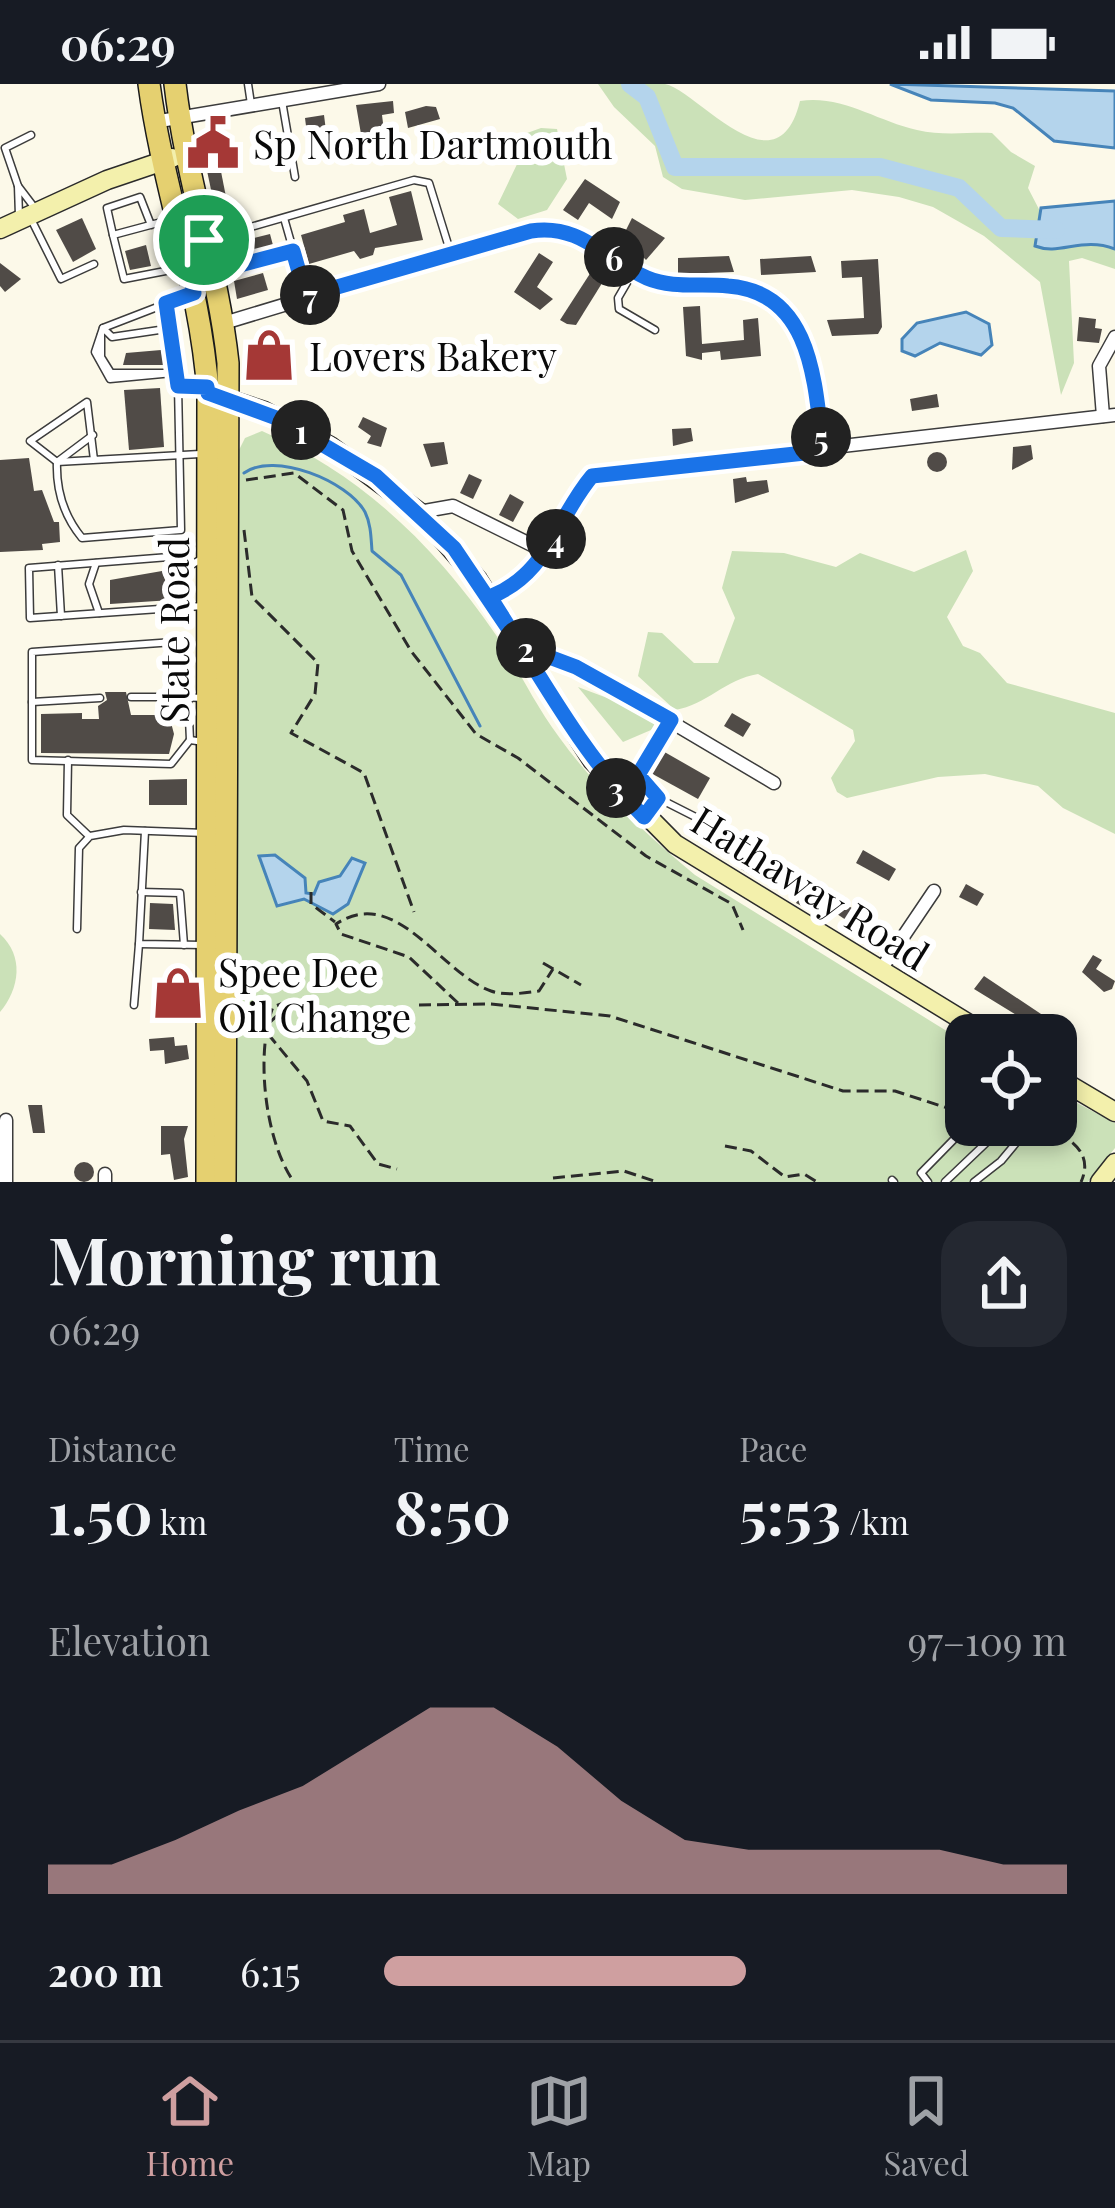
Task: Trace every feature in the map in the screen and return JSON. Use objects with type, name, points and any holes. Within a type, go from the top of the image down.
[{"type":"main road","name":"State Road","points":[[149,84],[175,219],[203,260],[194,293],[214,393],[225,1182]]},
{"type":"main road","name":"State Road","points":[[176,84],[203,260],[224,323],[209,454],[208,606],[198,698],[199,741],[218,833],[208,945],[207,1182]]},
{"type":"main road","points":[[0,230],[160,160],[184,156]]},
{"type":"main road","name":"Hathaway Road","points":[[214,393],[329,446],[419,512],[490,597],[592,760],[644,817],[692,857],[954,1014]]},
{"type":"main road","points":[[1077,1091],[1115,1112]]},
{"type":"main road","points":[[1100,1182],[1115,1163]]},
{"type":"street","points":[[154,122],[282,101],[299,91],[379,84]]},
{"type":"street","points":[[224,323],[531,231],[560,230],[593,243],[633,271],[667,284],[759,291],[795,324],[811,364],[823,451]]},
{"type":"street","points":[[490,597],[523,578],[548,553],[596,475],[1109,416],[1099,366],[1115,338]]},
{"type":"street","points":[[419,512],[453,506],[548,553]]},
{"type":"street","points":[[520,646],[576,667],[774,783]]},
{"type":"street","points":[[882,968],[934,891]]},
{"type":"street","points":[[6,1120],[6,1182]]},
{"type":"lane","points":[[248,84],[251,107]]},
{"type":"lane","points":[[282,101],[295,177]]},
{"type":"lane","points":[[31,135],[5,148],[28,214],[61,279],[94,264]]},
{"type":"lane","points":[[203,260],[228,233],[414,180],[429,183],[451,254]]},
{"type":"lane","points":[[17,186],[14,200],[28,214]]},
{"type":"lane","points":[[151,225],[144,201],[135,196],[109,206],[124,280],[237,250]]},
{"type":"lane","points":[[284,218],[306,296]]},
{"type":"lane","points":[[113,235],[175,219]]},
{"type":"lane","points":[[228,233],[240,265]]},
{"type":"lane","points":[[203,260],[240,265],[293,251]]},
{"type":"lane","points":[[633,271],[618,298],[619,309],[655,330]]},
{"type":"lane","points":[[173,373],[110,379],[95,352],[102,330],[194,293]]},
{"type":"lane","points":[[57,462],[62,502],[82,538],[181,530],[178,386],[166,303]]},
{"type":"lane","points":[[102,330],[112,337],[167,329]]},
{"type":"lane","points":[[178,386],[214,393]]},
{"type":"lane","points":[[94,460],[91,405],[85,403],[29,442],[57,462],[209,454]]},
{"type":"lane","points":[[57,462],[93,435]]},
{"type":"lane","points":[[208,606],[30,618],[29,568],[169,557],[193,565],[209,554]]},
{"type":"lane","points":[[96,562],[89,584],[99,613]]},
{"type":"lane","points":[[181,563],[182,606]]},
{"type":"lane","points":[[58,566],[61,616]]},
{"type":"lane","points":[[175,697],[174,642],[32,652],[32,760],[171,764],[199,741]]},
{"type":"lane","points":[[131,697],[198,698]]},
{"type":"lane","points":[[32,702],[100,698]]},
{"type":"lane","points":[[671,720],[638,775],[658,798],[727,833]]},
{"type":"lane","points":[[68,760],[68,815],[75,828],[90,836],[145,830],[218,833]]},
{"type":"lane","points":[[644,817],[658,798]]},
{"type":"lane","points":[[134,1005],[145,830]]},
{"type":"lane","points":[[77,928],[79,848],[90,836]]},
{"type":"lane","points":[[139,892],[180,892],[184,945]]},
{"type":"lane","points":[[139,944],[208,945]]},
{"type":"lane","points":[[1077,1097],[1081,1094]]},
{"type":"lane","points":[[928,1182],[921,1173],[967,1126],[987,1142],[945,1182]]},
{"type":"lane","points":[[974,1182],[1011,1148]]},
{"type":"path","points":[[242,487],[248,479],[289,471],[339,505],[352,551],[411,651],[476,734],[518,758],[646,856],[732,904],[743,930]]},
{"type":"path","points":[[243,526],[252,596],[318,663],[315,694],[291,733],[364,772],[414,912]]},
{"type":"path","points":[[311,893],[310,901],[337,922],[341,934],[409,957],[459,1004]]},
{"type":"path","points":[[337,922],[364,912],[386,917],[498,993],[539,991],[554,969]]},
{"type":"path","points":[[544,964],[581,985]]},
{"type":"path","points":[[419,1005],[610,1016],[842,1091],[895,1091],[945,1107]]},
{"type":"path","points":[[268,1024],[273,1120],[294,1182]]},
{"type":"path","points":[[267,1033],[307,1081],[323,1121],[350,1126],[378,1164],[397,1169]]},
{"type":"path","points":[[725,1146],[751,1151],[785,1177],[804,1174],[817,1182]]},
{"type":"path","points":[[1072,1146],[1083,1153],[1087,1166],[1081,1182]]},
{"type":"path","points":[[553,1178],[628,1171],[657,1182]]},
{"type":"green space","points":[[598,84],[665,84],[756,139],[774,139],[789,128],[800,101],[816,100],[926,132],[992,133],[1035,166],[1028,188],[1042,215],[1034,238],[1050,250],[1081,241],[1115,249],[1115,269],[1082,258],[1069,261],[1074,363],[1061,395],[1040,282],[984,236],[933,207],[899,197],[852,190],[745,200],[682,189],[663,177],[655,146],[614,107]]},
{"type":"green space","points":[[541,128],[557,129],[567,179],[547,210],[518,219],[498,204],[520,158],[516,137]]},
{"type":"green space","points":[[262,431],[332,468],[421,543],[496,635],[542,712],[589,775],[676,859],[945,1030],[945,1146],[1077,1146],[1077,1103],[1115,1123],[1115,1148],[1088,1182],[232,1182],[236,456],[245,438]]},
{"type":"green space","points":[[966,550],[973,571],[947,617],[963,646],[980,653],[1007,683],[1115,713],[1115,834],[1063,808],[1038,786],[985,774],[938,777],[847,798],[837,792],[831,778],[855,741],[853,730],[758,674],[675,710],[638,676],[648,632],[662,633],[694,663],[718,663],[735,618],[722,588],[732,551],[784,553],[836,567],[860,553],[914,572]]},
{"type":"green space","points":[[578,687],[650,714],[658,727],[623,742]]},
{"type":"green space","points":[[0,934],[13,952],[16,972],[12,993],[0,1012]]},
{"type":"water","points":[[890,84],[1115,91],[1115,148],[1054,141],[1013,108],[931,100]]},
{"type":"water","points":[[1115,201],[1115,249],[1092,244],[1053,249],[1035,246],[1041,208]]},
{"type":"water","points":[[966,312],[989,324],[992,345],[981,355],[940,343],[915,356],[902,351],[902,339],[917,323]]},
{"type":"water","points":[[275,855],[305,878],[306,893],[314,894],[319,882],[340,876],[352,858],[365,863],[348,904],[333,914],[304,899],[277,906],[259,856]]},
{"type":"building","points":[[393,101],[394,113],[382,115],[385,139],[356,146],[354,135],[361,134],[356,105]]},
{"type":"building","points":[[436,107],[440,119],[408,128],[405,112]]},
{"type":"building","points":[[324,115],[326,131],[307,134],[305,118]]},
{"type":"building","points":[[271,126],[278,149],[257,158],[253,132]]},
{"type":"building","points":[[215,141],[227,202],[214,204],[201,142]]},
{"type":"building","points":[[585,179],[620,202],[612,219],[589,203],[578,220],[563,210]]},
{"type":"building","points":[[411,191],[423,240],[375,248],[373,255],[360,259],[354,251],[309,264],[301,235],[345,222],[343,215],[364,209],[370,233],[397,225],[389,197]]},
{"type":"building","points":[[82,218],[96,249],[73,262],[56,230]]},
{"type":"building","points":[[632,218],[665,238],[646,260],[623,236]]},
{"type":"building","points":[[270,234],[274,249],[242,259],[246,249],[237,242]]},
{"type":"building","points":[[146,245],[151,266],[130,270],[125,251]]},
{"type":"building","points":[[539,253],[553,262],[537,287],[553,299],[540,310],[514,292]]},
{"type":"building","points":[[729,256],[734,272],[678,274],[678,258]]},
{"type":"building","points":[[811,256],[816,272],[761,275],[760,259]]},
{"type":"building","points":[[878,259],[882,327],[878,334],[832,336],[827,320],[864,318],[862,277],[842,278],[841,261]]},
{"type":"building","points":[[0,263],[21,279],[5,292],[0,286]]},
{"type":"building","points":[[591,272],[604,280],[576,325],[567,324],[560,320]]},
{"type":"building","points":[[263,273],[268,290],[237,299],[234,281]]},
{"type":"building","points":[[700,306],[702,344],[744,340],[743,320],[758,318],[761,356],[721,360],[720,351],[702,353],[702,360],[686,356],[683,307]]},
{"type":"building","points":[[1079,317],[1096,319],[1095,328],[1102,329],[1099,343],[1077,341]]},
{"type":"building","points":[[161,350],[164,365],[123,365],[126,353]]},
{"type":"building","points":[[160,388],[164,447],[129,450],[124,390]]},
{"type":"building","points":[[937,394],[939,407],[912,411],[910,399]]},
{"type":"building","points":[[363,417],[387,428],[381,447],[367,443],[371,436],[358,427]]},
{"type":"building","points":[[691,428],[693,441],[673,446],[672,429]]},
{"type":"building","points":[[444,442],[448,464],[431,467],[423,444]]},
{"type":"building","points":[[1031,445],[1033,459],[1012,470],[1013,447]]},
{"type":"building","points":[[937,452],[947,462],[937,472],[927,462]]},
{"type":"building","points":[[29,458],[34,491],[42,490],[54,522],[59,522],[60,542],[42,544],[43,550],[0,552],[0,460]]},
{"type":"building","points":[[469,474],[482,480],[473,499],[460,493]]},
{"type":"building","points":[[746,477],[747,482],[767,480],[769,492],[735,503],[733,479]]},
{"type":"building","points":[[510,494],[524,502],[513,522],[499,515]]},
{"type":"building","points":[[162,571],[172,600],[110,604],[110,580]]},
{"type":"building","points":[[105,692],[126,692],[131,715],[169,715],[174,734],[169,754],[41,753],[41,714],[82,713],[82,719],[99,719],[98,706],[107,700]]},
{"type":"building","points":[[732,713],[751,724],[743,737],[724,726]]},
{"type":"building","points":[[661,750],[710,778],[698,799],[649,772]]},
{"type":"building","points":[[187,779],[187,805],[149,805],[149,780]]},
{"type":"building","points":[[863,850],[896,869],[889,881],[856,863]]},
{"type":"building","points":[[757,853],[767,860],[755,877],[741,869]]},
{"type":"building","points":[[784,862],[798,871],[794,878],[818,892],[807,909],[796,903],[802,893],[775,878]]},
{"type":"building","points":[[966,884],[984,894],[977,906],[959,897]]},
{"type":"building","points":[[835,898],[867,917],[856,934],[845,927],[849,922],[828,908]]},
{"type":"building","points":[[150,903],[173,904],[175,930],[149,929]]},
{"type":"building","points":[[1093,955],[1102,960],[1096,969],[1115,981],[1112,989],[1104,992],[1082,972]]},
{"type":"building","points":[[984,976],[1041,1014],[1015,1014],[974,989]]},
{"type":"building","points":[[185,985],[186,1008],[170,1008],[169,986]]},
{"type":"building","points":[[174,1037],[175,1046],[187,1045],[189,1059],[165,1064],[164,1050],[150,1051],[149,1039]]},
{"type":"building","points":[[28,1105],[42,1105],[45,1133],[33,1133]]},
{"type":"building","points":[[161,1126],[188,1126],[184,1139],[188,1177],[174,1180],[170,1154],[161,1155]]},
{"type":"building","points":[[84,1162],[94,1172],[84,1182],[74,1172]]},
{"type":"waterway","points":[[630,84],[647,97],[675,167],[880,167],[959,188],[1001,228],[1056,230]]},
{"type":"waterway","points":[[244,473],[257,467],[291,467],[327,480],[356,501],[368,521],[372,551],[401,575],[480,726]]},
{"type":"place","name":"Sp North Dartmouth","points":[[213,143]]},
{"type":"place","name":"Lovers Bakery","points":[[269,355]]},
{"type":"place","name":"Spee Dee Oil Change","points":[[178,993]]},
{"type":"route","points":[[204,240],[209,259],[188,267],[194,293],[166,303],[178,386],[207,387],[208,393],[245,403],[362,466],[443,536],[467,564],[520,646],[576,667],[671,720],[638,775],[658,798],[644,817],[579,741],[543,684],[520,646],[511,630],[490,597],[517,583],[542,560],[592,476],[823,451],[811,364],[795,324],[759,291],[658,282],[585,238],[560,230],[531,231],[306,296],[293,251],[240,265],[228,233],[204,240]]}]
